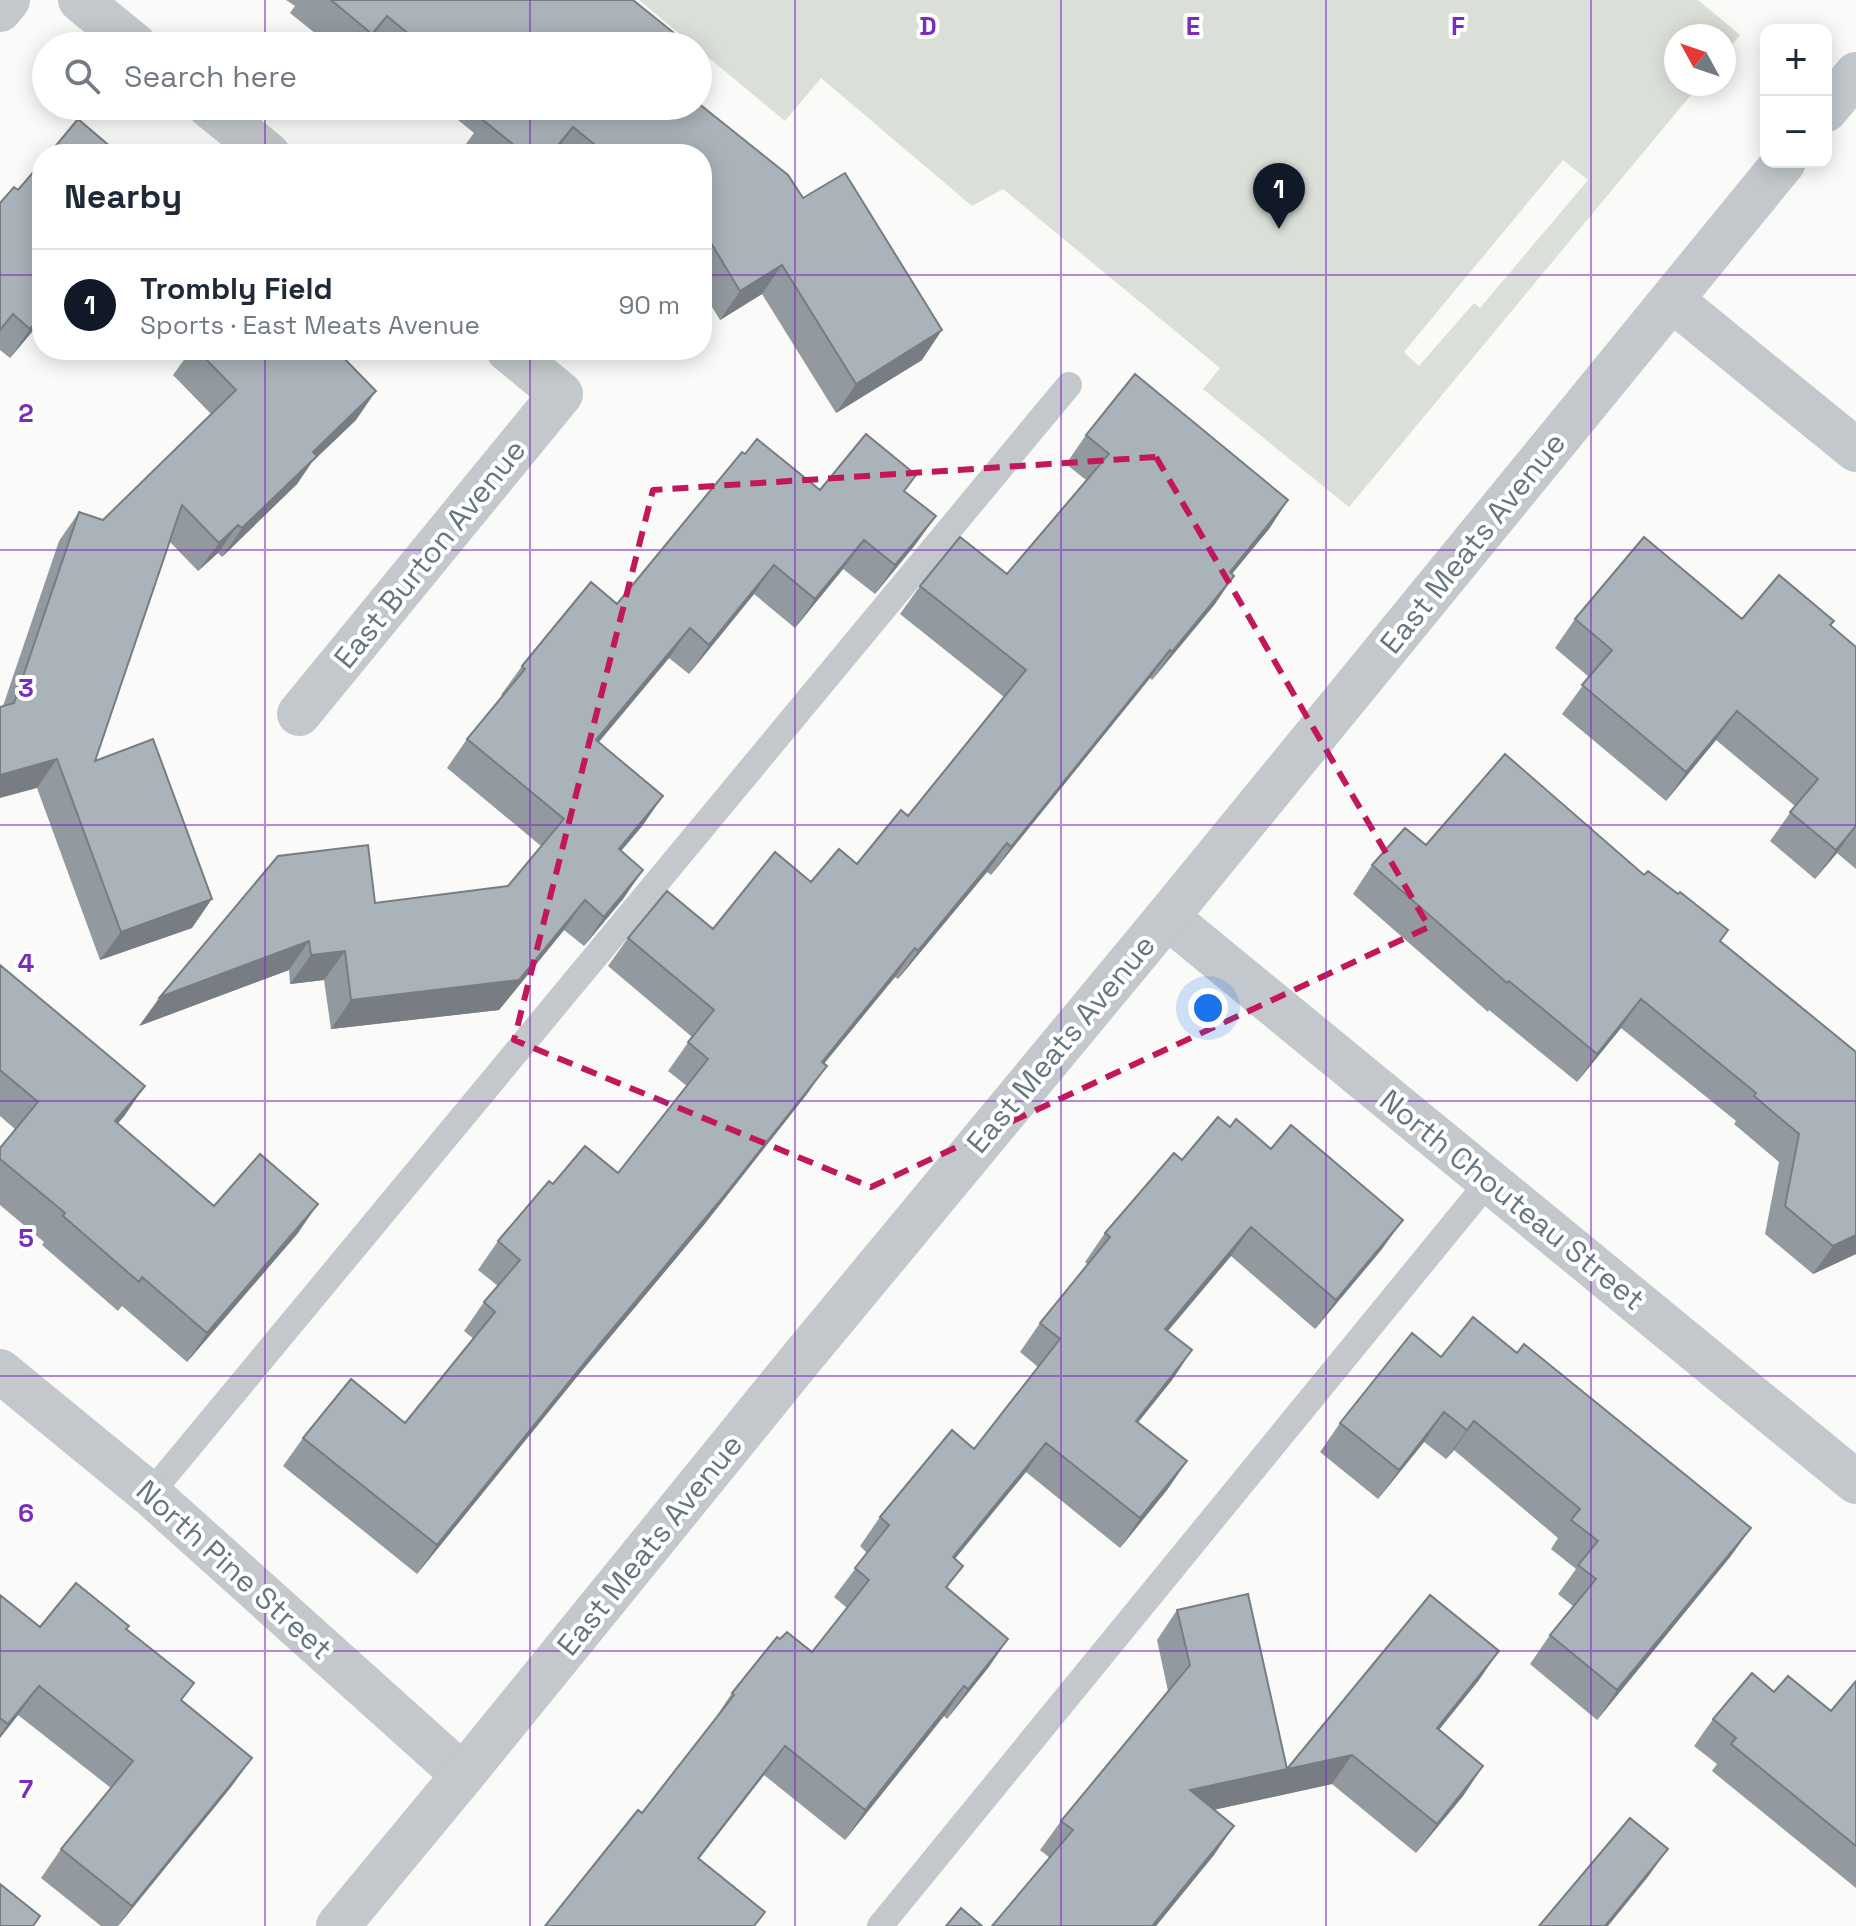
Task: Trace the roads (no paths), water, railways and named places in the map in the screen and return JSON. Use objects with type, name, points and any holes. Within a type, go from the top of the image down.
[{"type":"street","points":[[0,10],[8,0]]},
{"type":"street","points":[[80,0],[119,32]]},
{"type":"street","points":[[1832,103],[1856,74]]},
{"type":"street","points":[[226,120],[256,144]]},
{"type":"street","name":"East Meats Avenue","points":[[338,1926],[1779,168]]},
{"type":"street","points":[[1672,300],[1856,450]]},
{"type":"street","name":"East Burton Avenue","points":[[299,714],[561,394],[520,360]]},
{"type":"street","name":"North Chouteau Street","points":[[1167,917],[1856,1482]]},
{"type":"street","name":"North Pine Street","points":[[0,1371],[150,1494],[463,1775]]},
{"type":"lane","points":[[150,1494],[1069,385]]},
{"type":"lane","points":[[880,1926],[1489,1181]]},
{"type":"place","name":"Trombly Field","points":[[1279,229]]}]
